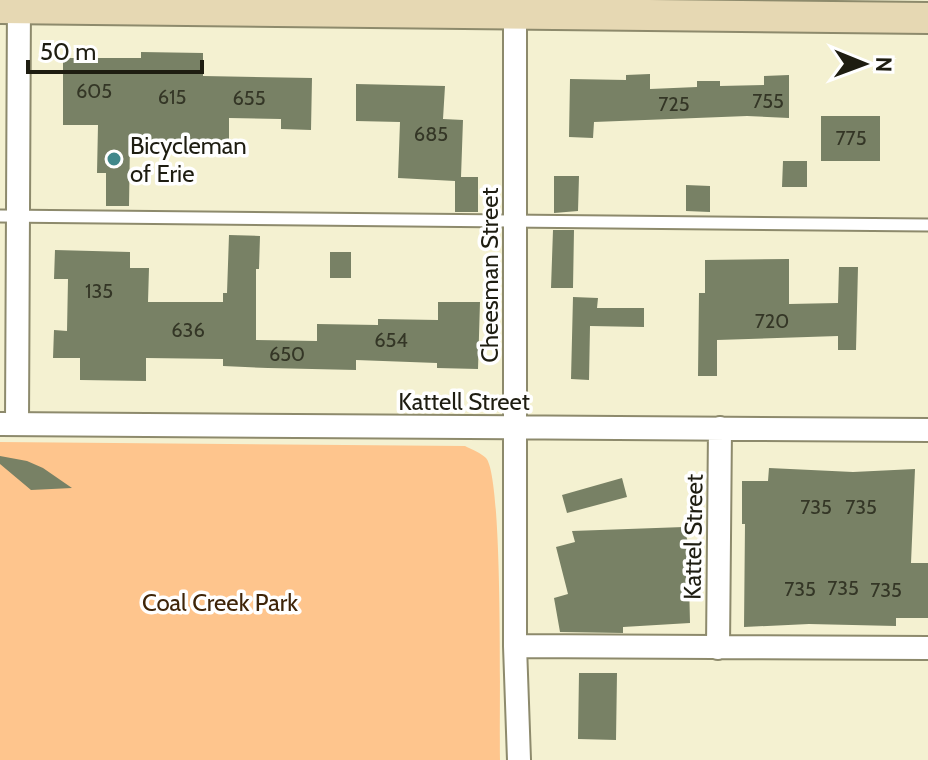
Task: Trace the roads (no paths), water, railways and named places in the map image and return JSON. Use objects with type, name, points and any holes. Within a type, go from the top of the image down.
[{"type":"street","points":[[8,424],[8,216],[13,5],[515,7],[928,18]]},
{"type":"street","name":"Cheesman Street","points":[[515,7],[515,646],[519,760]]},
{"type":"street","name":"Kattell Street","points":[[8,424],[928,430]]},
{"type":"street","name":"Kattel Street","points":[[718,648],[720,428]]},
{"type":"street","points":[[515,646],[928,648]]},
{"type":"lane","points":[[8,216],[928,225]]},
{"type":"place","name":"Bicycleman of Erie","points":[[114,159]]},
{"type":"park label","name":"Coal Creek Park","points":[[220,602]]}]
